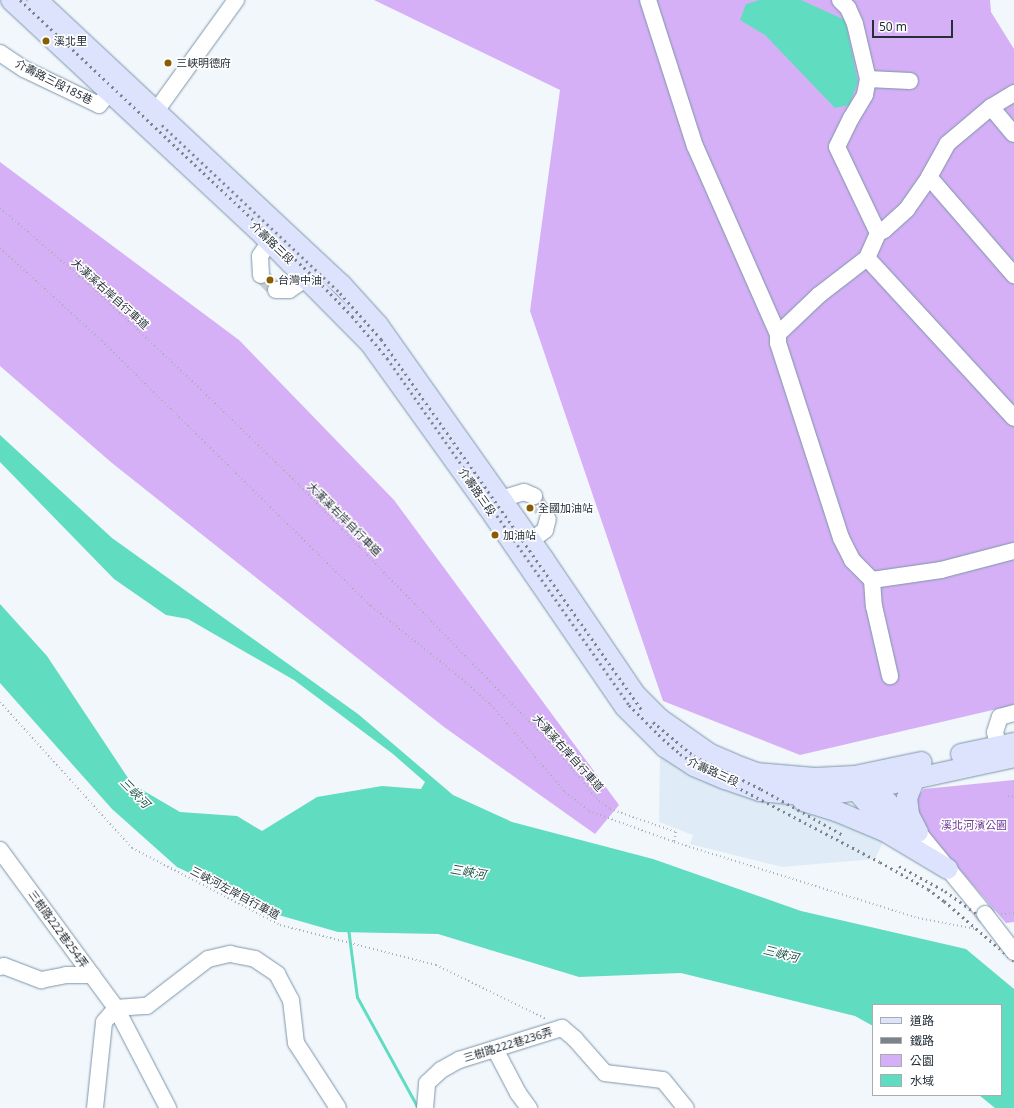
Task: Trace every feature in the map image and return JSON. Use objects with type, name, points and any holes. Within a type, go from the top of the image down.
[{"type":"main road","name":"介壽路三段","points":[[11,0],[115,85],[156,111],[341,284],[488,507],[625,708],[665,747],[694,766],[760,791],[801,795],[831,794],[861,785],[1009,751]]},
{"type":"main road","name":"介壽路三段","points":[[37,0],[115,85],[307,278],[372,331],[501,499],[635,694],[660,719],[710,754],[756,772],[815,778],[861,785],[915,778],[1009,751]]},
{"type":"main road","points":[[915,778],[907,798],[909,815],[916,840]]},
{"type":"main road","points":[[861,785],[877,815],[916,840],[948,869]]},
{"type":"main road","points":[[760,791],[815,803],[884,831],[916,840]]},
{"type":"street","points":[[156,111],[236,0]]},
{"type":"street","points":[[648,0],[695,146],[778,334],[778,343],[841,538],[852,560],[872,580],[874,606],[890,676]]},
{"type":"street","points":[[840,0],[848,8],[854,24],[868,79],[865,95],[851,118],[837,147],[878,233]]},
{"type":"street","name":"介壽路三段185巷","points":[[0,54],[24,68],[99,105],[115,85]]},
{"type":"street","points":[[868,79],[910,81]]},
{"type":"street","points":[[778,334],[819,295],[867,258],[878,233],[884,230],[907,209],[929,177],[947,144],[991,107],[1014,93]]},
{"type":"street","points":[[991,107],[1014,134]]},
{"type":"street","points":[[929,177],[1014,275]]},
{"type":"street","points":[[261,275],[260,256],[270,241]]},
{"type":"street","points":[[867,258],[1014,418]]},
{"type":"street","points":[[276,290],[289,290],[307,278]]},
{"type":"street","points":[[501,499],[524,492],[534,496]]},
{"type":"street","points":[[531,541],[545,530],[548,518]]},
{"type":"street","points":[[872,580],[941,570],[1014,551]]},
{"type":"street","points":[[1009,751],[995,732],[1000,717],[1014,713]]},
{"type":"street","name":"三樹路222巷254弄","points":[[0,850],[116,1008],[168,1108]]},
{"type":"street","points":[[948,869],[993,914],[1014,952]]},
{"type":"street","points":[[96,1108],[104,1022],[116,1008],[147,1006],[208,959],[230,954],[255,958],[276,974],[290,1000],[296,1043],[338,1108]]},
{"type":"street","points":[[0,966],[4,966],[41,980],[66,975],[92,975]]},
{"type":"street","name":"三樹路222巷236弄","points":[[425,1108],[426,1082],[441,1070],[459,1060],[562,1028],[575,1039],[605,1072],[663,1080],[686,1108]]},
{"type":"street","points":[[495,1048],[518,1093],[529,1108]]},
{"type":"path","name":"大漢溪右岸自行車道","points":[[0,208],[93,288],[189,378],[300,486],[556,749],[596,798],[610,809],[676,832],[674,842]]},
{"type":"path","points":[[0,248],[102,341],[371,606],[462,679],[491,705],[565,792],[589,810],[674,842],[918,918],[976,929]]},
{"type":"path","name":"三峽河左岸自行車道","points":[[0,702],[132,848],[280,925],[436,965],[562,1028]]},
{"type":"path","points":[[1008,796],[1014,797]]},
{"type":"path","points":[[993,914],[1014,913]]},
{"type":"shaded area","points":[[660,754],[739,793],[793,804],[846,819],[885,838],[875,859],[782,867],[690,844],[693,835],[659,822]]},
{"type":"green space","points":[[374,0],[990,0],[991,12],[1014,49],[1014,705],[800,755],[663,701],[530,311],[560,90]]},
{"type":"green space","points":[[0,162],[239,340],[394,500],[619,805],[595,834],[444,727],[112,463],[0,366]]},
{"type":"green space","name":"溪北河濱公園","points":[[1014,780],[1014,922],[1006,923],[918,822],[912,803],[924,789]]},
{"type":"water","points":[[760,0],[801,0],[845,20],[858,82],[849,105],[835,108],[765,35],[740,20],[746,4]]},
{"type":"water","name":"三峽河","points":[[0,435],[112,538],[358,714],[453,795],[512,822],[653,859],[801,911],[966,949],[1014,989],[1014,1108],[995,1108],[980,1096],[1002,1096],[1002,1004],[872,1004],[872,1025],[855,1016],[681,973],[579,977],[438,934],[338,932],[275,914],[177,867],[112,809],[0,683],[0,604],[47,656],[132,784],[180,812],[237,816],[262,831],[317,797],[382,786],[421,789],[425,782],[393,754],[294,680],[188,619],[166,615],[114,579],[0,462]]},
{"type":"waterway","points":[[348,928],[357,997],[418,1108]]},
{"type":"tunnel","points":[[261,275],[276,290]]},
{"type":"tunnel","points":[[534,496],[548,519]]},
{"type":"railway","points":[[20,0],[318,281],[352,316],[387,358],[629,705],[663,739],[680,754],[714,775],[880,862],[928,889],[1014,961]]},
{"type":"railway","points":[[162,125],[340,293],[381,339],[642,710]]},
{"type":"railway","points":[[653,722],[694,756],[761,789],[843,835]]},
{"type":"railway","points":[[899,866],[945,891],[1014,941]]},
{"type":"place","name":"溪北里","points":[[46,41]]},
{"type":"place","name":"三峽明德府","points":[[168,63]]},
{"type":"place","name":"台灣中油","points":[[270,280]]},
{"type":"place","name":"全國加油站","points":[[530,508]]},
{"type":"place","name":"加油站","points":[[495,535]]}]
